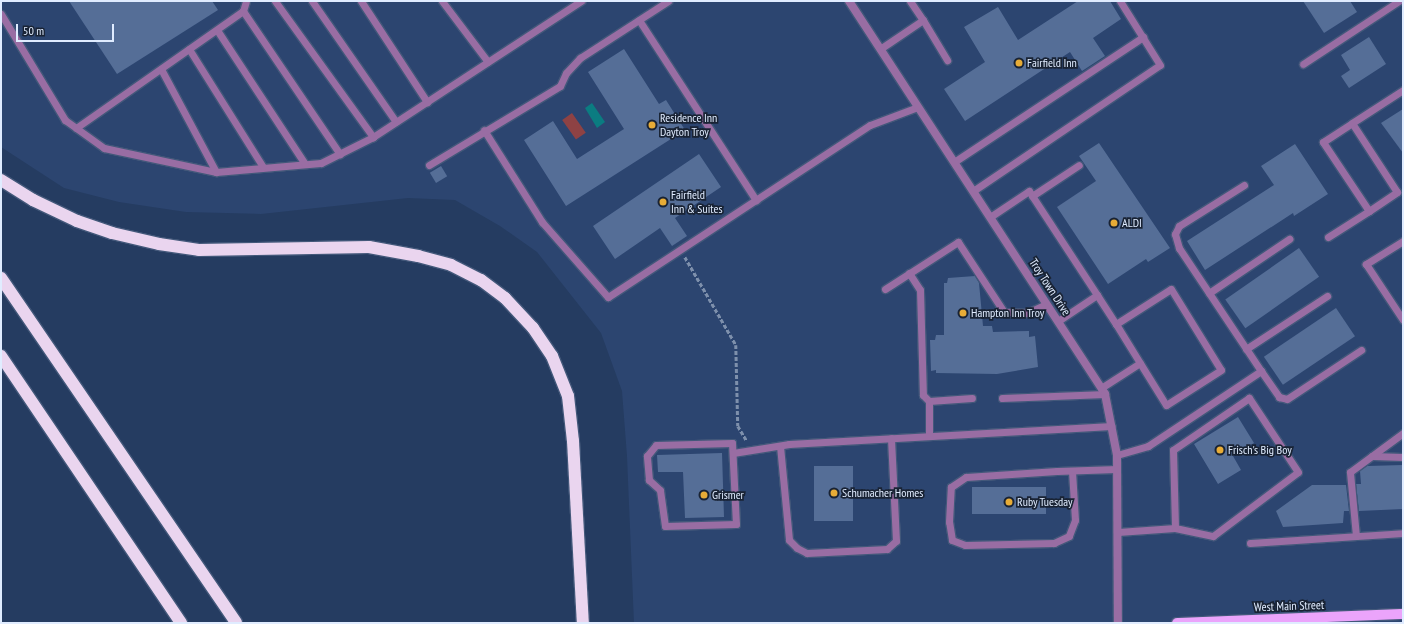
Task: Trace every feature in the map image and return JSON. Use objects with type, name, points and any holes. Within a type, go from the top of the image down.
[{"type":"highway","points":[[1,180],[33,200],[77,221],[112,233],[159,244],[199,250],[369,247],[418,256],[451,265],[480,280],[505,298],[533,328],[552,356],[568,396],[573,441],[583,623]]},
{"type":"highway","points":[[1,278],[236,623]]},
{"type":"highway","points":[[1,356],[181,623]]},
{"type":"main road","name":"West Main Street","points":[[1177,623],[1403,614]]},
{"type":"street","name":"Troy Town Drive","points":[[849,1],[1103,391],[1117,455],[1118,623]]},
{"type":"lane","points":[[76,128],[243,11],[246,1]]},
{"type":"lane","points":[[274,1],[373,137]]},
{"type":"lane","points":[[312,1],[396,122]]},
{"type":"lane","points":[[361,1],[427,102]]},
{"type":"lane","points":[[442,1],[488,62]]},
{"type":"lane","points":[[1,14],[65,120],[104,148],[216,172],[321,163],[373,137],[581,1]]},
{"type":"lane","points":[[430,165],[484,130],[560,86],[566,73],[580,58],[668,1]]},
{"type":"lane","points":[[910,1],[947,60]]},
{"type":"lane","points":[[973,191],[1160,65],[1120,1]]},
{"type":"lane","points":[[1303,64],[1399,1]]},
{"type":"lane","points":[[243,11],[340,154]]},
{"type":"lane","points":[[639,20],[756,200]]},
{"type":"lane","points":[[880,49],[923,20]]},
{"type":"lane","points":[[217,30],[305,164]]},
{"type":"lane","points":[[954,162],[1143,37]]},
{"type":"lane","points":[[189,49],[263,168]]},
{"type":"lane","points":[[161,69],[216,172]]},
{"type":"lane","points":[[1369,211],[1323,142],[1403,90]]},
{"type":"lane","points":[[484,130],[542,222],[608,297],[870,125],[918,108]]},
{"type":"lane","points":[[1328,237],[1397,192],[1352,124]]},
{"type":"lane","points":[[1032,196],[1079,165]]},
{"type":"lane","points":[[1244,185],[1180,226],[1175,234],[1179,248],[1279,397],[1287,399],[1361,350]]},
{"type":"lane","points":[[990,217],[1030,192],[1116,324],[1166,405],[1221,370],[1170,289],[1116,324]]},
{"type":"lane","points":[[1209,293],[1289,239]]},
{"type":"lane","points":[[1403,240],[1366,264],[1403,320]]},
{"type":"lane","points":[[885,289],[958,242],[1004,312],[1027,313],[1046,304]]},
{"type":"lane","points":[[909,273],[920,290],[923,395],[929,401],[929,436]]},
{"type":"lane","points":[[1058,321],[1097,296]]},
{"type":"lane","points":[[1246,349],[1327,296]]},
{"type":"lane","points":[[1002,398],[1103,391],[1140,363]]},
{"type":"lane","points":[[1117,455],[1148,446],[1261,371]]},
{"type":"lane","points":[[929,401],[972,398]]},
{"type":"lane","points":[[1118,532],[1175,528],[1213,536],[1298,472],[1249,398],[1172,450],[1175,528]]},
{"type":"lane","points":[[733,453],[780,446],[891,438],[1111,426]]},
{"type":"lane","points":[[1356,536],[1350,472],[1403,433]]},
{"type":"lane","points":[[780,446],[789,540],[797,548],[807,553],[887,549],[896,541],[891,438]]},
{"type":"lane","points":[[732,443],[733,453],[736,524],[664,526],[660,490],[649,480],[647,456],[656,446],[732,443]]},
{"type":"lane","points":[[1371,456],[1403,456]]},
{"type":"lane","points":[[1072,470],[1075,520],[1069,536],[1054,543],[965,545],[952,540],[949,522],[951,487],[966,477],[1072,470],[1117,468]]},
{"type":"lane","points":[[1250,543],[1403,533]]},
{"type":"path","points":[[680,250],[736,345],[738,426],[745,441],[763,448]]},
{"type":"shaded area","points":[[1,1],[1403,1],[1403,623],[634,623],[627,456],[622,391],[601,333],[537,252],[500,226],[455,200],[408,198],[261,214],[186,212],[119,202],[64,188],[1,147]]},
{"type":"shaded area","points":[[592,103],[605,122],[597,128],[585,108]]},
{"type":"shaded area","points":[[572,113],[586,133],[576,140],[562,120]]},
{"type":"building","points":[[69,1],[212,1],[218,10],[117,74]]},
{"type":"building","name":"Fairfield Inn","points":[[1078,1],[1110,1],[1121,19],[1093,38],[1105,56],[1082,71],[1070,52],[965,121],[944,89],[985,62],[964,27],[998,7],[1018,40]]},
{"type":"building","points":[[1303,1],[1350,1],[1357,12],[1324,33]]},
{"type":"building","points":[[1369,37],[1386,64],[1349,88],[1341,76],[1350,70],[1341,55]]},
{"type":"building","name":"Residence Inn Dayton Troy","points":[[624,49],[659,104],[666,100],[685,130],[566,206],[524,140],[553,121],[577,159],[624,129],[588,72]]},
{"type":"building","points":[[1403,109],[1403,153],[1381,123]]},
{"type":"building","points":[[1099,143],[1170,248],[1148,262],[1146,259],[1108,284],[1057,207],[1096,181],[1079,156]]},
{"type":"building","points":[[1295,144],[1328,194],[1294,216],[1293,213],[1205,270],[1187,241],[1274,185],[1261,166]]},
{"type":"building","name":"Fairfield Inn & Suites","points":[[699,154],[721,187],[675,218],[687,236],[672,246],[660,228],[615,259],[593,226]]},
{"type":"building","points":[[441,166],[447,176],[436,183],[430,173]]},
{"type":"building","points":[[1299,248],[1319,277],[1245,328],[1225,300]]},
{"type":"building","name":"Hampton Inn Troy","points":[[975,276],[979,283],[983,326],[992,326],[993,332],[1029,331],[1029,337],[1035,336],[1038,367],[997,374],[936,373],[936,370],[931,371],[930,340],[935,340],[936,335],[944,335],[944,283],[947,283],[948,278]]},
{"type":"building","points":[[1336,308],[1355,336],[1283,385],[1264,357]]},
{"type":"building","name":"Frisch's Big Boy","points":[[1238,417],[1254,443],[1233,456],[1241,470],[1218,484],[1194,444]]},
{"type":"building","name":"Grismer","points":[[722,453],[724,517],[685,518],[683,472],[658,472],[657,455]]},
{"type":"building","points":[[1403,465],[1403,509],[1359,511],[1356,484],[1361,484],[1360,471],[1367,466]]},
{"type":"building","name":"Schumacher Homes","points":[[814,466],[853,466],[853,521],[814,521]]},
{"type":"building","points":[[1312,485],[1346,485],[1349,511],[1344,511],[1343,523],[1283,527],[1276,511]]},
{"type":"building","name":"Ruby Tuesday","points":[[972,487],[1046,487],[1046,514],[972,514]]},
{"type":"place","name":"Fairfield Inn","points":[[1019,63]]},
{"type":"place","name":"Residence Inn Dayton Troy","points":[[652,125]]},
{"type":"place","name":"Fairfield Inn & Suites","points":[[663,202]]},
{"type":"place","name":"ALDI","points":[[1114,223]]},
{"type":"place","name":"Hampton Inn Troy","points":[[963,313]]},
{"type":"place","name":"Frisch's Big Boy","points":[[1220,450]]},
{"type":"place","name":"Schumacher Homes","points":[[834,493]]},
{"type":"place","name":"Grismer","points":[[704,495]]},
{"type":"place","name":"Ruby Tuesday","points":[[1009,502]]}]
